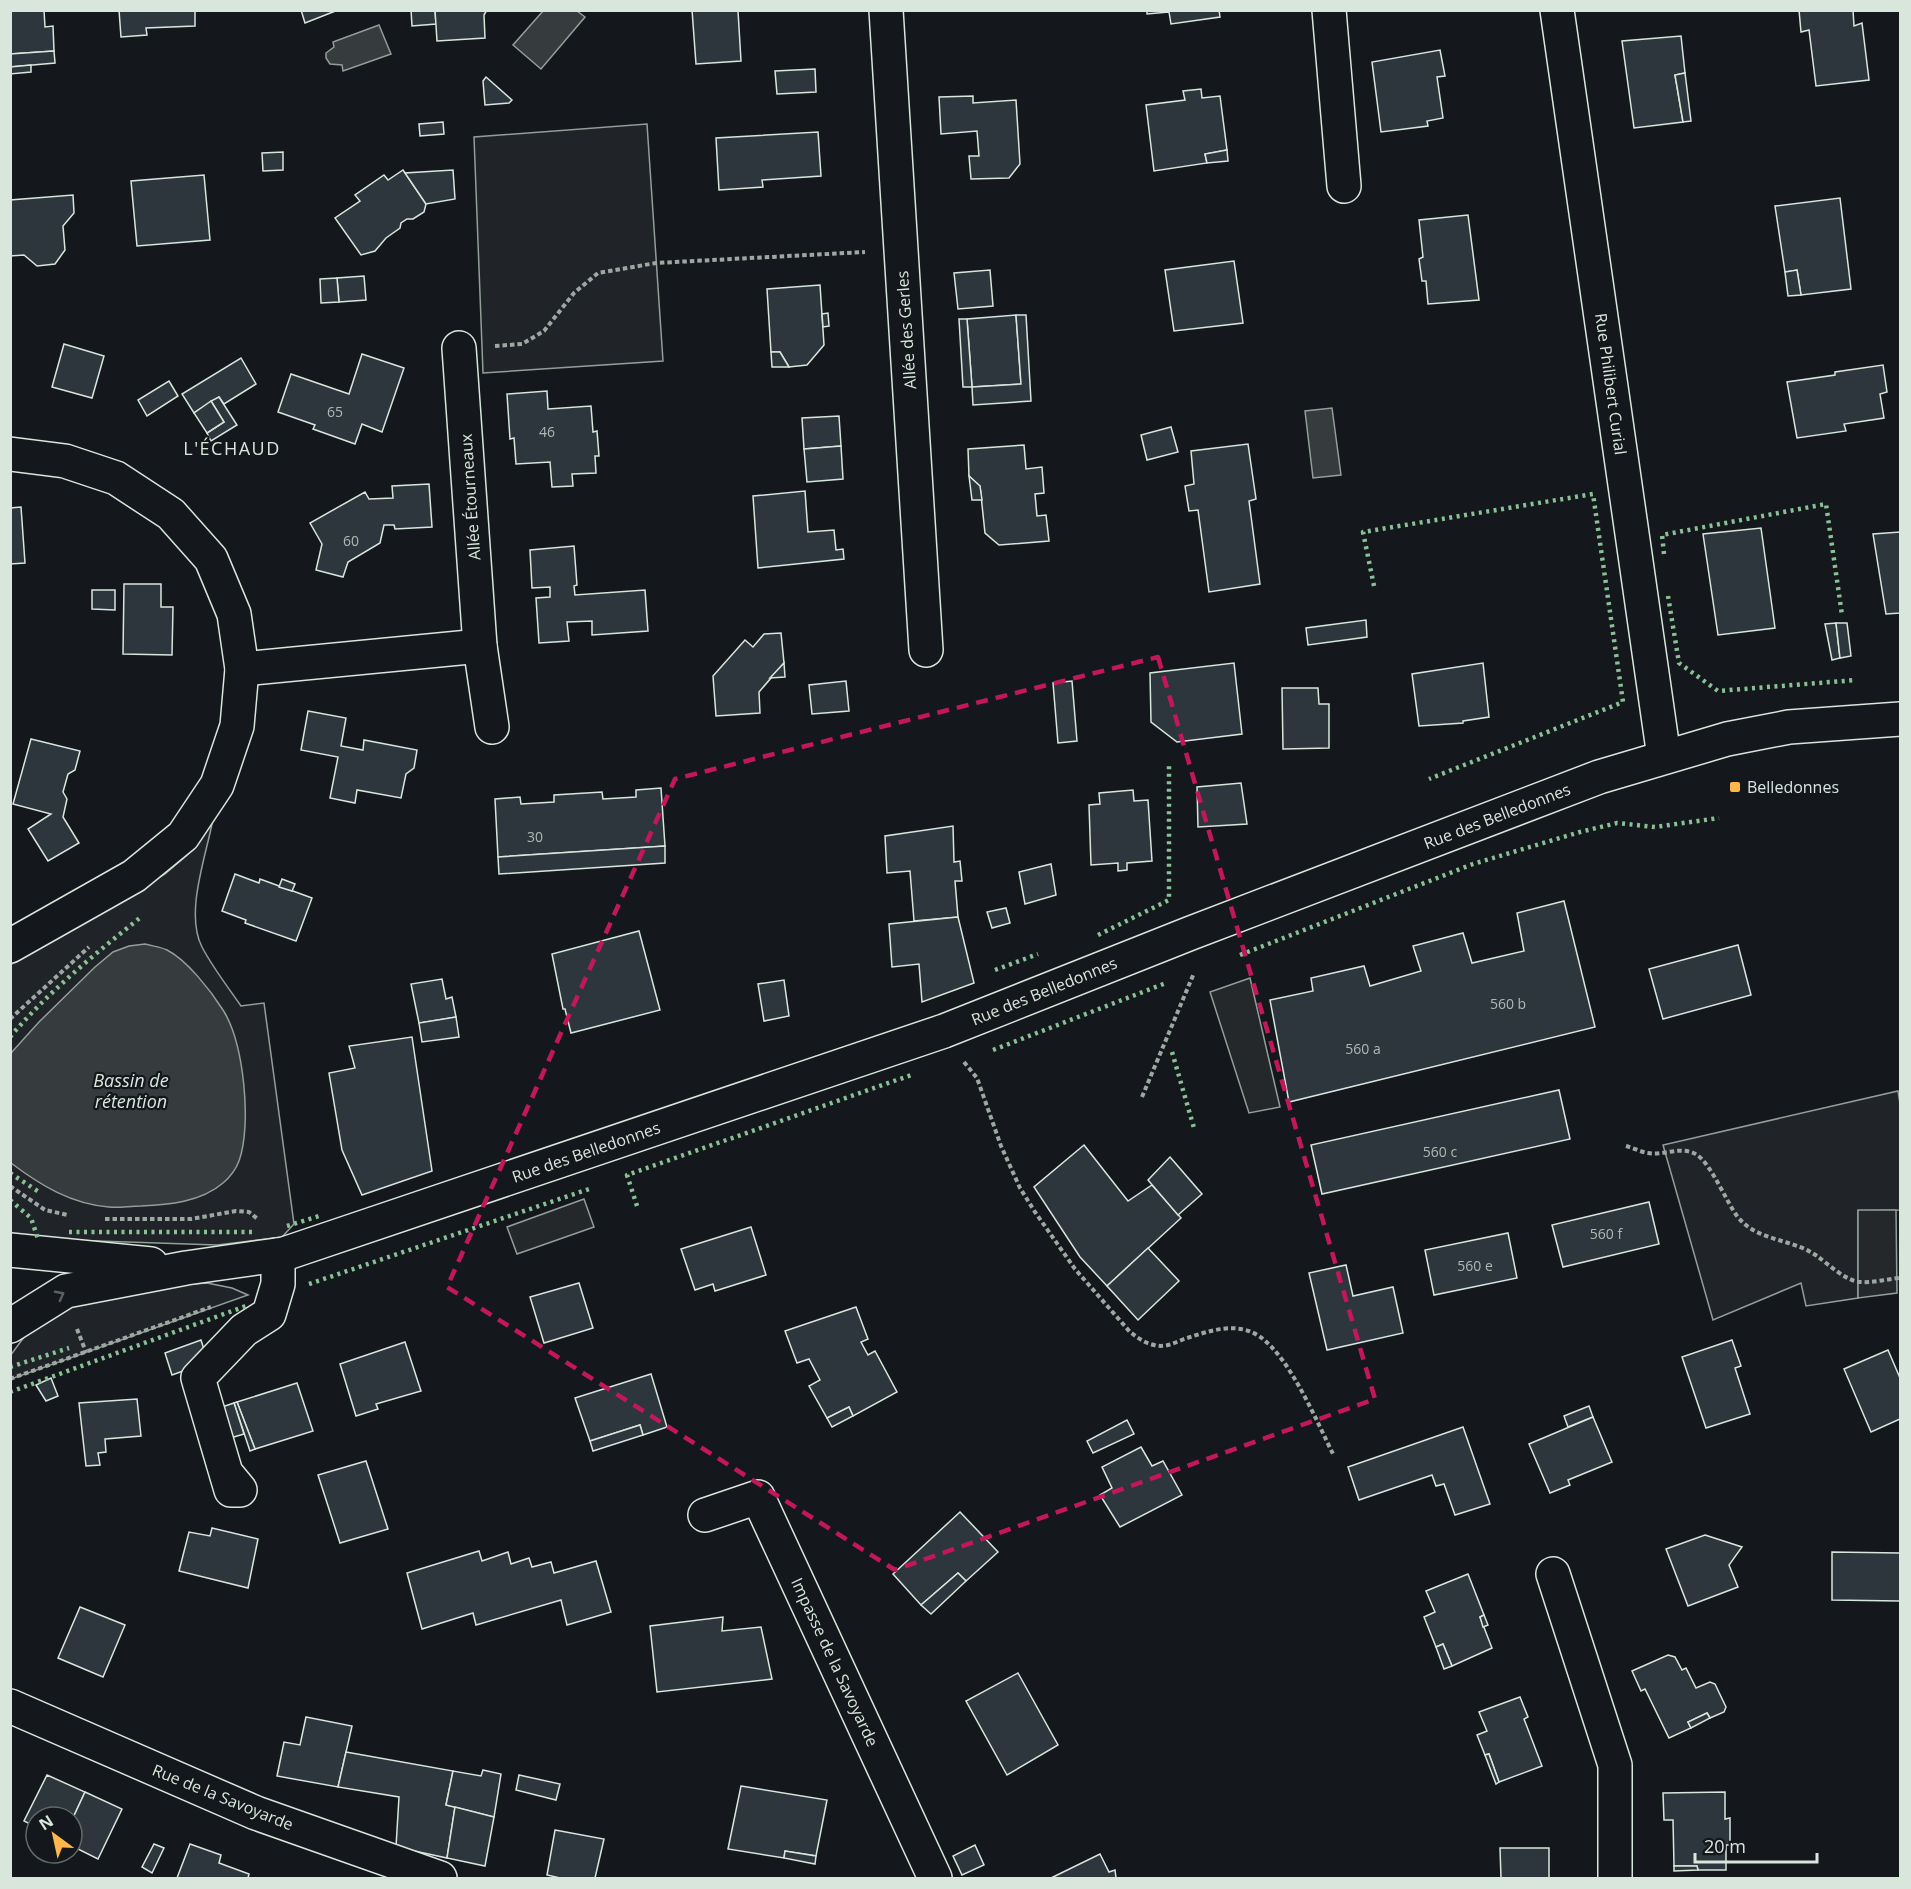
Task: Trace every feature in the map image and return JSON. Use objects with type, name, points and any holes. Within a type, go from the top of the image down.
[{"type":"street","name":"Allée des Gerles","points":[[886,10],[926,650]]},
{"type":"street","points":[[1329,10],[1344,186]]},
{"type":"street","name":"Rue Philibert Curial","points":[[1557,10],[1664,757]]},
{"type":"street","name":"Allée Étourneaux","points":[[459,348],[480,646],[492,727]]},
{"type":"street","points":[[10,454],[65,461],[116,478],[171,514],[211,559],[234,614],[242,669],[237,726],[217,785],[183,836],[134,876],[10,946]]},
{"type":"street","points":[[242,669],[480,646]]},
{"type":"street","name":"Rue des Belledonnes","points":[[10,1326],[66,1291],[186,1268],[278,1255],[944,1031],[1191,933],[1599,777],[1726,739],[1789,727],[1900,719]]},
{"type":"street","name":"Rue des Belledonnes","points":[[10,1251],[186,1268]]},
{"type":"street","points":[[226,1473],[198,1378],[244,1330],[269,1314],[278,1284],[278,1255]]},
{"type":"street","name":"Impasse de la Savoyarde","points":[[705,1515],[758,1497],[935,1878]]},
{"type":"street","points":[[1553,1574],[1615,1765],[1615,1878]]},
{"type":"street","name":"Rue de la Savoyarde","points":[[10,1706],[256,1814],[440,1878]]},
{"type":"path","points":[[459,348],[522,344],[544,331],[574,293],[598,273],[656,263],[862,252]]},
{"type":"path","points":[[1142,1097],[1195,971]]},
{"type":"path","points":[[944,1031],[948,1044],[977,1078],[1001,1146],[1020,1188],[1075,1269],[1130,1332],[1155,1346],[1169,1346],[1206,1333],[1240,1327],[1259,1336],[1275,1350],[1299,1387],[1334,1456]]},
{"type":"path","points":[[1626,1146],[1649,1154],[1680,1151],[1696,1154],[1705,1162],[1738,1216],[1750,1229],[1763,1236],[1802,1248],[1831,1268],[1858,1282],[1900,1278]]},
{"type":"path","points":[[10,1186],[45,1210],[75,1217]]},
{"type":"path","points":[[96,1219],[191,1219],[236,1211],[249,1212],[265,1224]]},
{"type":"path","points":[[10,1379],[218,1305]]},
{"type":"highlighted area","points":[[1158,657],[1375,1399],[895,1570],[447,1287],[675,779]]},
{"type":"shaded area","points":[[647,124],[663,361],[483,373],[474,137]]},
{"type":"shaded area","points":[[212,824],[198,886],[195,919],[197,934],[211,962],[241,1006],[264,1003],[294,1224],[282,1237],[217,1245],[38,1239],[11,1234],[10,965],[165,874],[186,856]]},
{"type":"shaded area","points":[[1250,978],[1280,1107],[1249,1113],[1210,992]]},
{"type":"shaded area","points":[[1898,1091],[1900,1210],[1858,1211],[1858,1298],[1806,1306],[1801,1283],[1713,1320],[1663,1145]]},
{"type":"shaded area","points":[[584,1199],[594,1227],[517,1254],[507,1227]]},
{"type":"shaded area","points":[[1858,1210],[1896,1210],[1897,1293],[1858,1298]]},
{"type":"shaded area","points":[[207,1283],[232,1288],[248,1295],[11,1379],[10,1356],[30,1329],[60,1310],[89,1300],[164,1286]]},
{"type":"water","points":[[543,11],[577,11],[585,17],[541,69],[513,45]]},
{"type":"water","points":[[379,25],[391,54],[343,71],[342,65],[330,64],[326,53],[334,47],[333,42]]},
{"type":"water","points":[[1332,408],[1341,475],[1313,478],[1305,411]]},
{"type":"water","name":"Bassin de rétention","points":[[145,944],[167,950],[182,961],[212,994],[230,1024],[241,1063],[244,1084],[243,1146],[236,1167],[223,1183],[195,1198],[162,1205],[109,1207],[95,1205],[57,1192],[33,1179],[11,1163],[11,1053],[39,1022],[113,952],[129,946]]},
{"type":"building","points":[[10,10],[44,10],[45,27],[53,26],[54,51],[10,54]]},
{"type":"building","points":[[119,10],[195,10],[195,26],[146,28],[147,35],[121,37]]},
{"type":"building","points":[[301,10],[338,10],[305,23]]},
{"type":"building","points":[[411,10],[435,10],[436,24],[412,26]]},
{"type":"building","points":[[435,10],[487,10],[484,15],[485,38],[437,41]]},
{"type":"building","points":[[692,10],[738,11],[741,61],[696,64]]},
{"type":"building","points":[[1147,10],[1219,10],[1220,17],[1171,24],[1169,12],[1147,14]]},
{"type":"building","points":[[1799,10],[1853,10],[1854,26],[1862,23],[1869,80],[1816,86],[1809,30],[1801,32]]},
{"type":"building","points":[[1681,36],[1685,73],[1675,75],[1683,122],[1634,128],[1622,41]]},
{"type":"building","points":[[1440,50],[1445,76],[1437,77],[1443,118],[1427,121],[1428,126],[1381,132],[1372,62]]},
{"type":"building","points":[[54,51],[55,63],[10,67],[10,54]]},
{"type":"building","points":[[31,65],[31,72],[10,74],[10,67]]},
{"type":"building","points":[[815,69],[816,92],[777,94],[775,71]]},
{"type":"building","points":[[1685,73],[1691,121],[1683,122],[1675,75]]},
{"type":"building","points":[[486,77],[512,100],[509,103],[485,105],[483,81]]},
{"type":"building","points":[[1201,89],[1202,98],[1220,96],[1227,150],[1205,154],[1207,163],[1154,171],[1146,105],[1185,100],[1183,91]]},
{"type":"building","points":[[973,96],[973,103],[1016,100],[1020,164],[1009,178],[971,179],[969,156],[979,156],[977,131],[941,134],[939,97]]},
{"type":"building","points":[[443,122],[444,134],[420,136],[419,124]]},
{"type":"building","points":[[818,132],[821,176],[762,180],[763,187],[719,190],[716,138]]},
{"type":"building","points":[[1227,150],[1228,161],[1207,163],[1205,154]]},
{"type":"building","points":[[283,152],[283,170],[263,171],[262,153]]},
{"type":"building","points":[[403,170],[426,204],[424,212],[401,223],[400,228],[386,238],[375,251],[361,255],[335,218],[360,201],[355,195],[384,175],[388,180]]},
{"type":"building","points":[[453,170],[455,199],[426,204],[405,173]]},
{"type":"building","points":[[204,175],[210,240],[137,246],[131,181]]},
{"type":"building","points":[[73,195],[74,213],[63,226],[65,250],[55,264],[37,266],[24,255],[10,256],[10,200]]},
{"type":"building","points":[[1840,198],[1851,289],[1801,295],[1797,270],[1785,272],[1775,206]]},
{"type":"building","points":[[1468,215],[1479,300],[1428,304],[1426,281],[1422,281],[1419,259],[1423,257],[1419,220]]},
{"type":"building","points":[[1234,261],[1243,323],[1174,331],[1165,270]]},
{"type":"building","points":[[990,270],[993,306],[958,309],[954,273]]},
{"type":"building","points":[[1797,270],[1801,295],[1788,296],[1785,272]]},
{"type":"building","points":[[364,276],[366,300],[339,302],[337,278]]},
{"type":"building","points":[[337,278],[339,302],[321,303],[320,279]]},
{"type":"building","points":[[820,285],[824,345],[807,365],[789,367],[780,352],[771,352],[767,289]]},
{"type":"building","points":[[828,313],[829,326],[823,327],[822,314]]},
{"type":"building","points":[[1016,315],[1021,384],[972,387],[967,319]]},
{"type":"building","points":[[1016,315],[1026,315],[1031,401],[973,405],[972,387],[1021,384]]},
{"type":"building","points":[[959,319],[967,319],[972,387],[963,387]]},
{"type":"building","points":[[64,344],[104,356],[92,398],[52,387]]},
{"type":"building","points":[[771,352],[780,352],[789,367],[772,367]]},
{"type":"building","points":[[362,354],[404,368],[382,432],[362,424],[355,444],[313,429],[315,425],[278,412],[291,374],[349,394]]},
{"type":"building","points":[[241,358],[256,384],[224,404],[219,397],[194,413],[182,394]]},
{"type":"building","points":[[1883,365],[1887,392],[1880,394],[1884,418],[1844,424],[1846,431],[1797,438],[1787,382]]},
{"type":"building","points":[[169,381],[178,396],[147,416],[138,400]]},
{"type":"building","points":[[547,391],[548,409],[591,406],[593,432],[597,431],[599,456],[595,456],[596,473],[572,474],[573,486],[552,487],[550,462],[516,464],[514,438],[510,439],[507,394]]},
{"type":"building","points":[[219,397],[237,425],[211,441],[207,433],[224,422],[211,401]]},
{"type":"building","points":[[211,401],[224,422],[207,433],[194,413]]},
{"type":"building","points":[[839,416],[841,446],[804,449],[802,418]]},
{"type":"building","points":[[1171,427],[1178,452],[1147,460],[1141,435]]},
{"type":"building","points":[[1248,444],[1256,499],[1249,501],[1260,584],[1209,592],[1198,510],[1189,511],[1185,486],[1194,484],[1191,451]]},
{"type":"building","points":[[1024,445],[1026,469],[1042,467],[1044,493],[1035,494],[1037,516],[1046,515],[1049,541],[999,545],[985,533],[980,486],[969,476],[968,449]]},
{"type":"building","points":[[841,446],[843,479],[807,482],[804,449]]},
{"type":"building","points":[[969,476],[980,486],[982,500],[972,500]]},
{"type":"building","points":[[429,484],[432,527],[395,529],[394,525],[384,525],[380,543],[348,562],[343,577],[316,570],[322,544],[310,523],[365,492],[369,499],[393,498],[392,486]]},
{"type":"building","points":[[805,491],[808,532],[834,530],[836,550],[843,549],[844,559],[758,568],[753,496]]},
{"type":"building","points":[[21,507],[25,563],[10,564],[10,508]]},
{"type":"building","points":[[1761,528],[1775,628],[1718,635],[1703,534]]},
{"type":"building","points":[[1900,532],[1900,613],[1886,614],[1873,534]]},
{"type":"building","points":[[574,546],[577,585],[574,586],[575,595],[645,590],[648,631],[592,635],[592,621],[567,622],[569,641],[539,643],[536,598],[550,597],[550,587],[532,588],[530,550]]},
{"type":"building","points":[[124,584],[161,584],[161,607],[173,607],[172,655],[123,654]]},
{"type":"building","points":[[92,590],[115,590],[115,610],[92,609]]},
{"type":"building","points":[[1366,620],[1367,637],[1308,645],[1306,628]]},
{"type":"building","points":[[1836,623],[1840,658],[1832,660],[1825,624]]},
{"type":"building","points":[[1836,623],[1847,623],[1851,656],[1840,658]]},
{"type":"building","points":[[781,633],[784,663],[759,692],[760,713],[716,716],[713,676],[745,640],[753,647],[764,634]]},
{"type":"building","points":[[784,663],[785,677],[770,678]]},
{"type":"building","points":[[1234,663],[1242,734],[1177,742],[1151,722],[1150,673]]},
{"type":"building","points":[[1483,663],[1489,717],[1463,721],[1463,723],[1419,726],[1412,674]]},
{"type":"building","points":[[846,681],[849,711],[812,714],[809,685]]},
{"type":"building","points":[[1072,681],[1077,741],[1058,743],[1053,683]]},
{"type":"building","points":[[1282,688],[1318,688],[1319,704],[1329,704],[1329,748],[1283,749]]},
{"type":"building","points":[[308,711],[346,718],[341,746],[363,750],[364,740],[417,750],[414,768],[406,774],[401,798],[357,790],[355,803],[330,798],[338,757],[301,750]]},
{"type":"building","points":[[31,739],[80,751],[75,770],[68,774],[63,792],[67,799],[63,817],[79,843],[48,861],[28,829],[51,814],[13,804]]},
{"type":"building","points":[[1241,783],[1247,824],[1198,827],[1197,787]]},
{"type":"building","points":[[661,788],[665,846],[498,857],[495,799],[520,797],[521,804],[554,802],[554,795],[602,792],[603,799],[636,797],[636,790]]},
{"type":"building","points":[[1133,790],[1134,801],[1148,800],[1152,861],[1127,863],[1127,870],[1118,871],[1118,863],[1091,865],[1089,805],[1100,804],[1099,793]]},
{"type":"building","points":[[953,826],[954,862],[960,861],[962,881],[955,881],[958,917],[914,921],[910,871],[887,873],[885,836]]},
{"type":"building","points":[[665,846],[665,863],[499,874],[498,857]]},
{"type":"building","points":[[1051,864],[1056,895],[1025,904],[1019,872]]},
{"type":"building","points":[[235,874],[259,883],[260,879],[312,898],[296,941],[245,923],[246,920],[222,911]]},
{"type":"building","points":[[282,879],[295,884],[292,891],[279,887]]},
{"type":"building","points":[[1564,901],[1595,1027],[1289,1102],[1270,1000],[1313,991],[1311,978],[1364,966],[1370,986],[1421,971],[1413,946],[1463,933],[1472,963],[1524,951],[1517,913]]},
{"type":"building","points":[[1006,908],[1010,923],[992,928],[987,912]]},
{"type":"building","points":[[958,917],[974,983],[922,1002],[919,964],[892,967],[889,924]]},
{"type":"building","points":[[639,931],[660,1010],[571,1033],[565,1009],[563,1009],[552,954]]},
{"type":"building","points":[[1738,945],[1751,995],[1663,1019],[1649,969]]},
{"type":"building","points":[[442,979],[446,999],[452,997],[456,1017],[419,1023],[411,984]]},
{"type":"building","points":[[784,980],[789,1016],[764,1021],[758,984]]},
{"type":"building","points":[[456,1017],[459,1037],[422,1042],[419,1023]]},
{"type":"building","points":[[412,1037],[432,1171],[362,1195],[342,1150],[329,1073],[355,1068],[349,1046]]},
{"type":"building","points":[[1559,1090],[1570,1139],[1322,1194],[1311,1145]]},
{"type":"building","points":[[1084,1145],[1128,1201],[1152,1185],[1181,1218],[1107,1286],[1080,1257],[1034,1187]]},
{"type":"building","points":[[1170,1157],[1202,1194],[1178,1215],[1148,1180]]},
{"type":"building","points":[[1649,1202],[1659,1244],[1563,1267],[1552,1225]]},
{"type":"building","points":[[751,1227],[766,1275],[715,1291],[713,1284],[695,1290],[681,1249]]},
{"type":"building","points":[[1508,1233],[1517,1278],[1434,1295],[1425,1250]]},
{"type":"building","points":[[1148,1248],[1179,1281],[1138,1320],[1107,1286]]},
{"type":"building","points":[[1346,1265],[1353,1296],[1393,1287],[1403,1333],[1327,1350],[1309,1273]]},
{"type":"building","points":[[579,1283],[593,1328],[544,1343],[530,1297]]},
{"type":"building","points":[[856,1307],[868,1339],[861,1342],[868,1355],[875,1351],[897,1392],[853,1416],[849,1407],[827,1418],[809,1386],[820,1380],[809,1359],[797,1363],[785,1331]]},
{"type":"building","points":[[201,1340],[208,1362],[172,1375],[165,1353]]},
{"type":"building","points":[[1732,1340],[1741,1366],[1735,1368],[1750,1414],[1706,1428],[1682,1357]]},
{"type":"building","points":[[405,1342],[421,1391],[376,1404],[378,1409],[356,1416],[340,1364]]},
{"type":"building","points":[[1888,1350],[1900,1378],[1900,1419],[1871,1432],[1844,1369]]},
{"type":"building","points":[[651,1374],[667,1427],[643,1435],[640,1425],[590,1441],[575,1398]]},
{"type":"building","points":[[51,1378],[58,1396],[46,1401],[36,1385]]},
{"type":"building","points":[[297,1383],[313,1431],[255,1449],[237,1402]]},
{"type":"building","points":[[137,1399],[141,1436],[105,1439],[106,1452],[98,1453],[100,1465],[86,1466],[79,1403]]},
{"type":"building","points":[[237,1402],[255,1449],[250,1451],[234,1403]]},
{"type":"building","points":[[234,1403],[244,1434],[227,1439],[216,1409]]},
{"type":"building","points":[[1589,1406],[1593,1417],[1568,1427],[1564,1416]]},
{"type":"building","points":[[849,1407],[853,1416],[832,1427],[827,1418]]},
{"type":"building","points":[[1593,1417],[1612,1462],[1568,1480],[1570,1485],[1550,1493],[1529,1444]]},
{"type":"building","points":[[1127,1420],[1134,1434],[1093,1453],[1087,1441]]},
{"type":"building","points":[[640,1425],[643,1435],[593,1451],[590,1441]]},
{"type":"building","points":[[1463,1427],[1490,1504],[1455,1515],[1444,1484],[1436,1486],[1432,1475],[1359,1500],[1348,1467]]},
{"type":"building","points":[[1141,1447],[1152,1466],[1163,1461],[1182,1495],[1120,1527],[1100,1495],[1112,1488],[1102,1467]]},
{"type":"building","points":[[366,1461],[388,1529],[340,1543],[318,1475]]},
{"type":"building","points":[[960,1512],[998,1552],[966,1581],[958,1573],[921,1605],[893,1574]]},
{"type":"building","points":[[212,1528],[258,1539],[248,1588],[179,1571],[189,1532],[210,1536]]},
{"type":"building","points":[[1705,1535],[1742,1547],[1729,1565],[1738,1587],[1688,1606],[1666,1549]]},
{"type":"building","points":[[479,1551],[482,1561],[508,1552],[511,1564],[529,1558],[532,1567],[551,1562],[554,1573],[596,1561],[611,1612],[567,1625],[561,1600],[476,1625],[473,1613],[422,1629],[407,1573]]},
{"type":"building","points":[[1832,1552],[1900,1553],[1900,1601],[1832,1600]]},
{"type":"building","points":[[958,1573],[966,1581],[931,1614],[921,1605]]},
{"type":"building","points":[[1468,1574],[1484,1615],[1480,1617],[1492,1648],[1452,1666],[1443,1644],[1436,1647],[1424,1617],[1435,1612],[1426,1591]]},
{"type":"building","points":[[80,1607],[125,1625],[103,1677],[58,1658]]},
{"type":"building","points":[[1484,1615],[1488,1625],[1483,1627],[1480,1617]]},
{"type":"building","points":[[723,1617],[722,1631],[761,1627],[772,1679],[657,1692],[650,1626]]},
{"type":"building","points":[[1443,1644],[1452,1666],[1444,1669],[1436,1647]]},
{"type":"building","points":[[1668,1655],[1675,1657],[1682,1670],[1686,1668],[1696,1688],[1710,1682],[1715,1684],[1726,1707],[1724,1712],[1710,1718],[1707,1713],[1688,1722],[1691,1728],[1669,1738],[1645,1689],[1641,1691],[1632,1671]]},
{"type":"building","points":[[1018,1673],[1058,1745],[1007,1775],[966,1701]]},
{"type":"building","points":[[1520,1697],[1528,1717],[1524,1719],[1542,1766],[1499,1782],[1489,1754],[1485,1755],[1477,1735],[1487,1731],[1479,1712]]},
{"type":"building","points":[[1707,1713],[1710,1718],[1691,1728],[1688,1722]]},
{"type":"building","points":[[306,1717],[352,1726],[338,1787],[277,1776],[284,1742],[300,1745]]},
{"type":"building","points":[[346,1752],[453,1771],[446,1805],[455,1807],[447,1858],[396,1847],[399,1797],[338,1787]]},
{"type":"building","points":[[1489,1754],[1499,1782],[1496,1784],[1485,1755]]},
{"type":"building","points":[[483,1770],[501,1774],[494,1817],[446,1805],[453,1771],[481,1776]]},
{"type":"building","points":[[47,1775],[85,1792],[79,1805],[32,1805]]},
{"type":"building","points":[[519,1775],[560,1784],[556,1800],[516,1790]]},
{"type":"building","points":[[741,1786],[827,1800],[816,1856],[785,1851],[784,1858],[728,1849]]},
{"type":"building","points":[[85,1792],[122,1809],[98,1859],[84,1852],[84,1805],[79,1805]]},
{"type":"building","points":[[1725,1792],[1725,1819],[1730,1818],[1730,1845],[1726,1845],[1726,1870],[1698,1870],[1697,1866],[1674,1866],[1673,1820],[1664,1820],[1663,1793]]},
{"type":"building","points":[[455,1807],[494,1817],[485,1866],[447,1858]]},
{"type":"building","points":[[555,1830],[604,1839],[595,1878],[560,1878],[547,1875]]},
{"type":"building","points":[[154,1844],[164,1848],[152,1873],[142,1867]]},
{"type":"building","points":[[190,1844],[221,1855],[219,1863],[249,1874],[248,1878],[177,1878]]},
{"type":"building","points":[[975,1845],[984,1865],[962,1875],[953,1856]]},
{"type":"building","points":[[1500,1848],[1549,1848],[1549,1878],[1501,1878]]},
{"type":"building","points":[[785,1851],[816,1856],[815,1864],[784,1858]]},
{"type":"building","points":[[1100,1854],[1109,1872],[1115,1870],[1116,1878],[1051,1878]]},
{"type":"building","points":[[1674,1866],[1697,1866],[1698,1870],[1674,1871]]},
{"type":"hedge","points":[[1374,586],[1363,532],[1593,494],[1623,702],[1429,779]]},
{"type":"hedge","points":[[1664,554],[1662,535],[1826,504],[1842,615]]},
{"type":"hedge","points":[[1668,596],[1679,663],[1718,691],[1856,680]]},
{"type":"hedge","points":[[1098,935],[1169,900],[1169,764]]},
{"type":"hedge","points":[[1240,955],[1473,864],[1580,832],[1617,823],[1655,827],[1719,818]]},
{"type":"hedge","points":[[10,1037],[56,989],[141,917]]},
{"type":"hedge","points":[[995,970],[1038,954]]},
{"type":"hedge","points":[[993,1050],[1166,983]]},
{"type":"hedge","points":[[1172,1052],[1194,1128]]},
{"type":"hedge","points":[[637,1206],[627,1175],[914,1074]]},
{"type":"hedge","points":[[10,1173],[39,1192]]},
{"type":"hedge","points":[[309,1284],[589,1189]]},
{"type":"hedge","points":[[10,1200],[31,1218],[38,1239]]},
{"type":"hedge","points":[[287,1226],[319,1216]]},
{"type":"hedge","points":[[69,1232],[254,1232]]},
{"type":"hedge","points":[[10,1392],[246,1306]]},
{"type":"hedge","points":[[10,1367],[69,1348]]},
{"type":"place","name":"Belledonnes","points":[[1735,787]]},
{"type":"district","name":"L'ÉCHAUD","points":[[232,449]]}]
